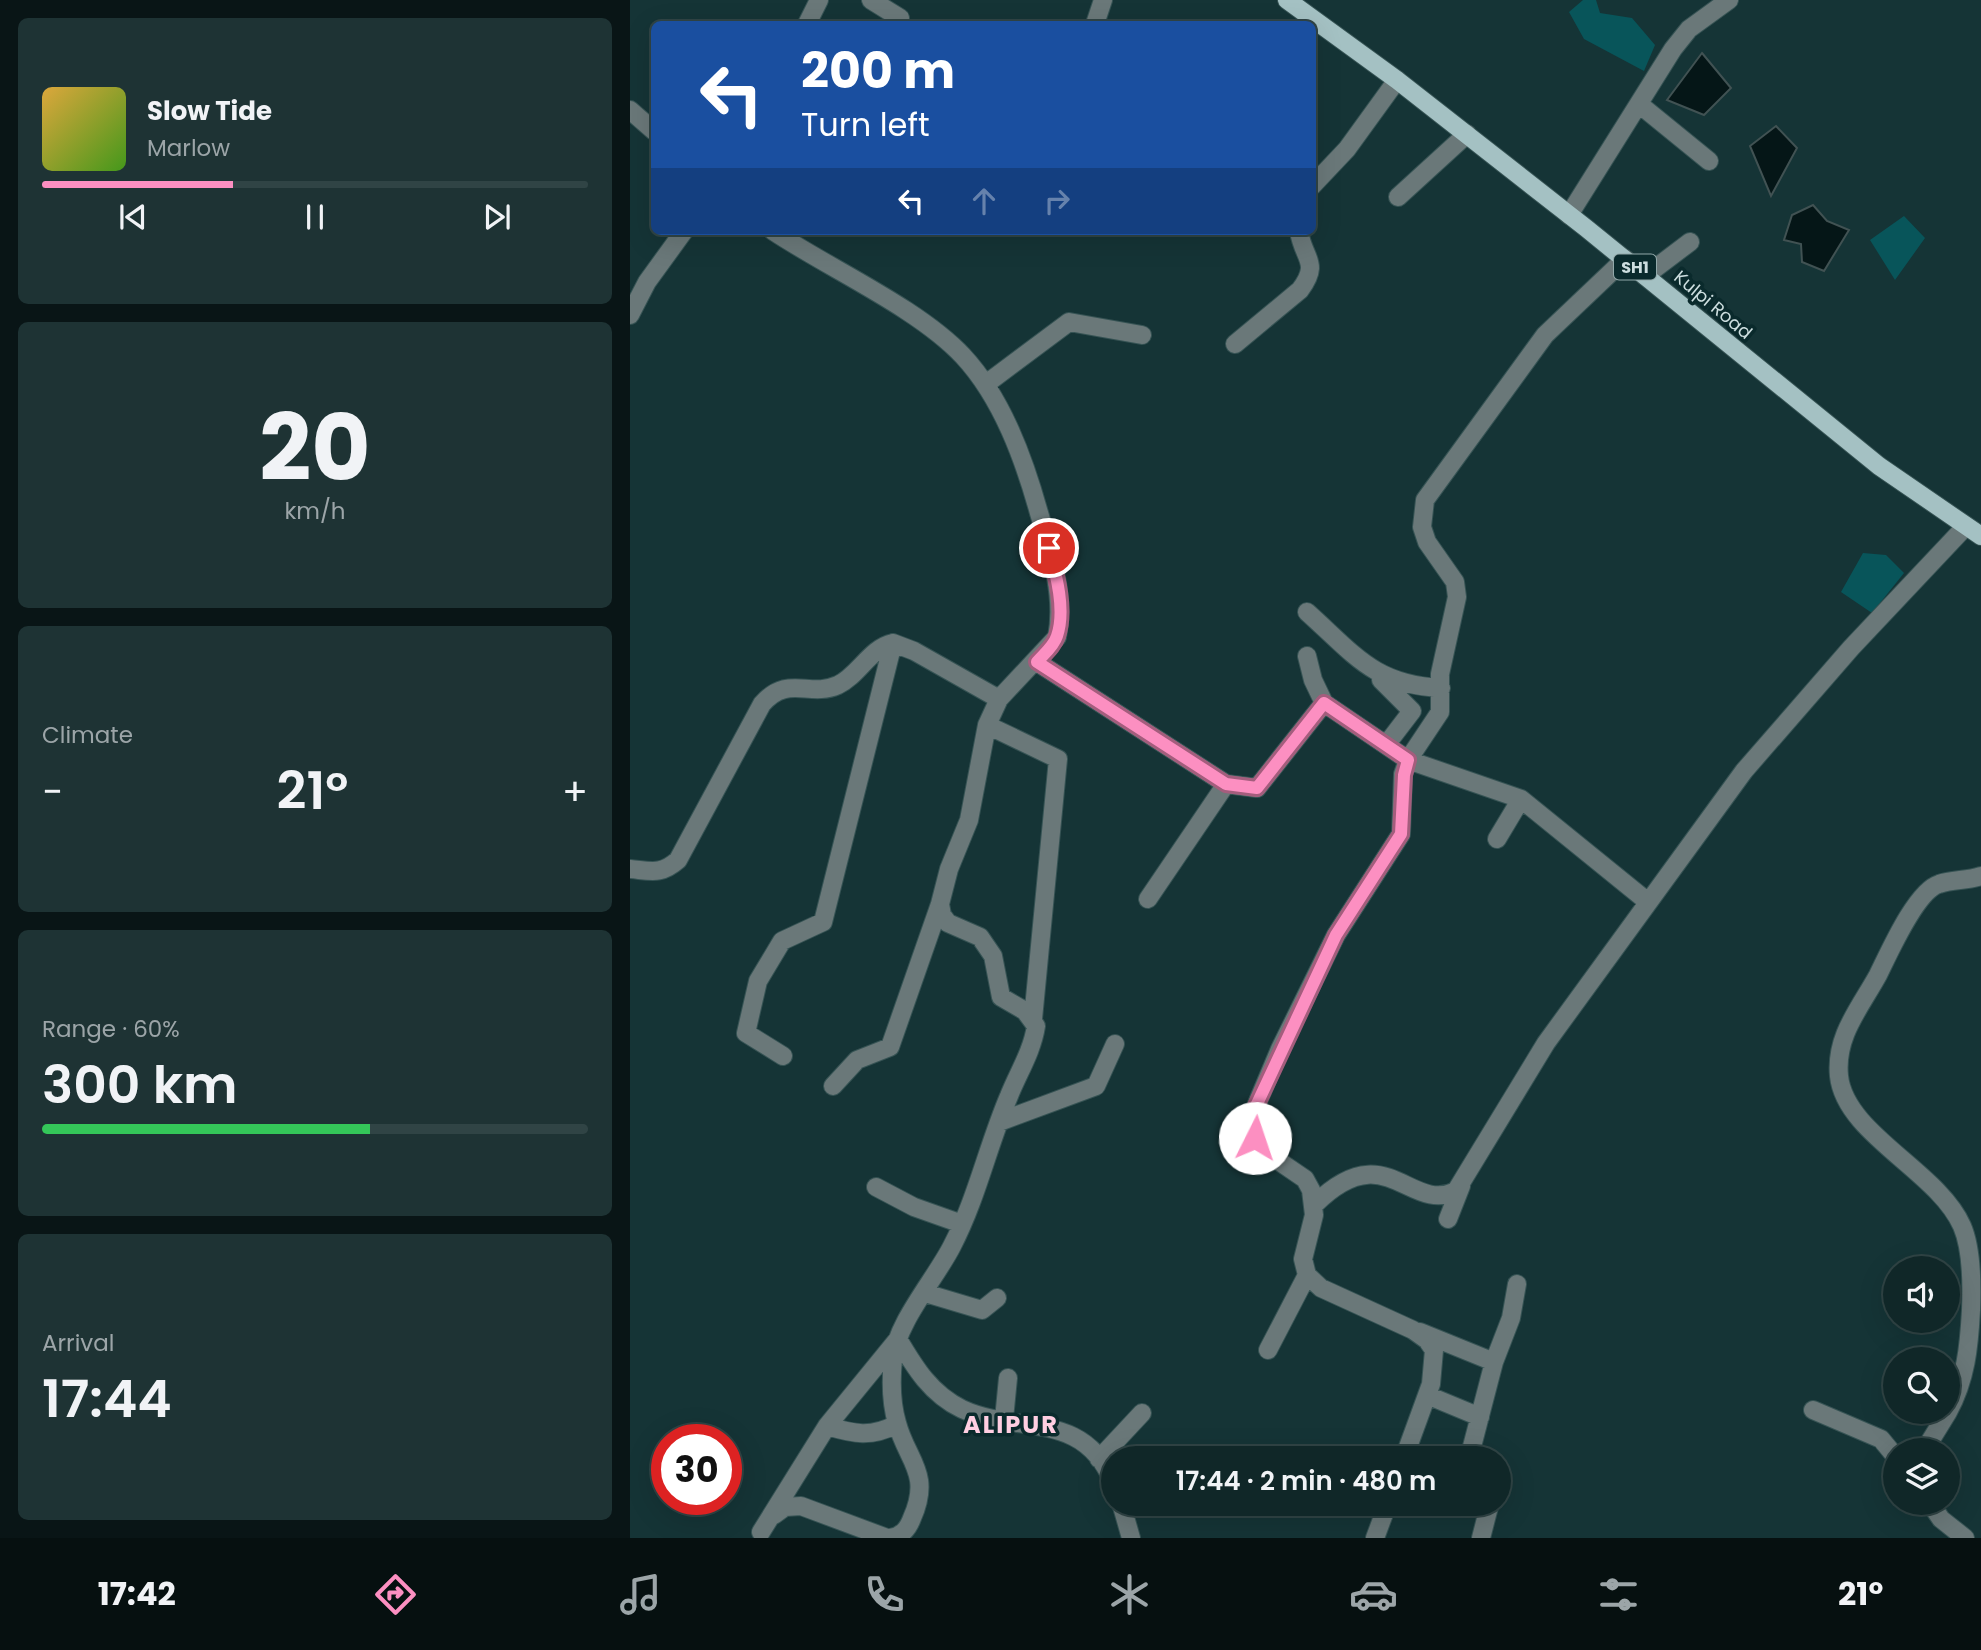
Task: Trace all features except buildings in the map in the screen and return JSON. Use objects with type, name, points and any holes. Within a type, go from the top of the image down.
[{"type":"main road","name":"Kulpi Road","points":[[1287,0],[1316,21]]},
{"type":"main road","name":"Kulpi Road","points":[[1316,21],[1467,134],[1857,449],[1973,531]]},
{"type":"street","points":[[808,21],[819,0]]},
{"type":"street","points":[[871,0],[900,18]]},
{"type":"street","points":[[1096,21],[1103,0]]},
{"type":"street","points":[[1569,215],[1673,48],[1689,29],[1729,0]]},
{"type":"street","points":[[1316,182],[1347,149],[1397,80]]},
{"type":"street","points":[[1639,104],[1709,161]]},
{"type":"street","points":[[630,110],[651,128]]},
{"type":"street","points":[[1398,197],[1467,134]]},
{"type":"street","points":[[630,314],[647,282],[681,235]]},
{"type":"street","points":[[779,235],[927,327],[962,355],[986,384],[1033,491],[1055,576],[1060,621],[1057,637],[1037,662],[999,699],[987,725],[969,820],[949,869],[940,904],[890,1047],[857,1060],[833,1086]]},
{"type":"street","points":[[1235,344],[1307,279],[1310,260],[1300,235]]},
{"type":"street","points":[[1645,276],[1690,242]]},
{"type":"street","points":[[1494,1362],[1413,1330],[1321,1288],[1307,1275],[1303,1259],[1315,1204],[1305,1179],[1261,1149],[1253,1125],[1256,1106],[1336,935],[1401,834],[1404,775],[1408,760],[1440,712],[1442,660],[1457,597],[1455,582],[1427,542],[1422,527],[1425,500],[1545,335],[1625,259]]},
{"type":"street","points":[[986,384],[1069,323],[1142,335]]},
{"type":"street","points":[[1315,1204],[1339,1182],[1357,1175],[1383,1175],[1439,1196],[1455,1191],[1546,1043],[1744,771],[1851,648],[1973,531]]},
{"type":"street","points":[[1307,612],[1412,710],[1386,745]]},
{"type":"street","points":[[630,869],[657,873],[678,860],[751,723],[770,695],[788,687],[825,689],[836,686],[879,649],[893,643],[914,651],[999,699]]},
{"type":"street","points":[[783,1056],[746,1033],[758,981],[782,941],[823,922],[893,643]]},
{"type":"street","points":[[1307,656],[1313,680],[1324,703],[1408,760],[1521,799],[1648,902]]},
{"type":"street","points":[[1037,662],[1226,784],[1257,788],[1324,703]]},
{"type":"street","points":[[1370,669],[1401,683],[1441,688]]},
{"type":"street","points":[[760,1535],[827,1426],[898,1339],[925,1293],[962,1224],[981,1180],[999,1122],[1032,1046],[1036,1027],[1033,1019],[1058,759],[987,725]]},
{"type":"street","points":[[1148,899],[1226,784]]},
{"type":"street","points":[[1497,839],[1521,799]]},
{"type":"street","points":[[1960,1386],[1964,1378],[1972,1301],[1963,1227],[1940,1193],[1892,1150],[1847,1102],[1839,1077],[1839,1061],[1843,1034],[1919,902],[1938,884],[1981,876]]},
{"type":"street","points":[[940,904],[942,915],[948,923],[970,930],[993,956],[1001,996],[1033,1019]]},
{"type":"street","points":[[999,1122],[1096,1086],[1115,1044]]},
{"type":"street","points":[[1448,1219],[1462,1182]]},
{"type":"street","points":[[876,1187],[914,1207],[962,1224]]},
{"type":"street","points":[[1268,1350],[1307,1275]]},
{"type":"street","points":[[1472,1446],[1494,1362],[1511,1318],[1517,1284]]},
{"type":"street","points":[[925,1293],[982,1310],[997,1298]]},
{"type":"street","points":[[1408,1446],[1435,1366],[1434,1350],[1427,1340],[1413,1330]]},
{"type":"street","points":[[898,1339],[933,1391],[970,1412],[1051,1427],[1079,1440],[1100,1459],[1142,1413]]},
{"type":"street","points":[[760,1535],[778,1512],[792,1505],[889,1538],[898,1537],[910,1523],[919,1489],[915,1461],[897,1423],[893,1401],[893,1356],[898,1339]]},
{"type":"street","points":[[1004,1419],[1008,1378]]},
{"type":"street","points":[[1427,1395],[1480,1417]]},
{"type":"street","points":[[1813,1410],[1883,1441]]},
{"type":"street","points":[[827,1426],[860,1435],[881,1432],[897,1423]]},
{"type":"street","points":[[1938,1515],[1965,1538]]},
{"type":"street","points":[[1125,1516],[1131,1538]]},
{"type":"street","points":[[1375,1538],[1383,1516]]},
{"type":"street","points":[[1481,1538],[1487,1516]]},
{"type":"shaded area","points":[[1583,0],[1596,0],[1600,13],[1632,18],[1655,45],[1644,71],[1584,39],[1569,12]]},
{"type":"shaded area","points":[[1702,53],[1731,88],[1704,115],[1667,100]]},
{"type":"shaded area","points":[[1776,126],[1797,148],[1771,196],[1750,146]]},
{"type":"shaded area","points":[[1813,205],[1827,221],[1849,230],[1824,271],[1802,262],[1801,244],[1784,240],[1792,215]]},
{"type":"shaded area","points":[[1904,216],[1925,238],[1895,280],[1870,240]]},
{"type":"shaded area","points":[[1863,553],[1886,555],[1904,573],[1872,613],[1841,592]]},
{"type":"district","name":"ALIPUR","points":[[1011,1425]]},
{"type":"route","points":[[1049,548],[1059,595],[1060,621],[1057,637],[1037,662],[1226,784],[1257,788],[1289,744],[1324,703],[1408,760],[1404,775],[1404,820],[1401,834],[1363,888],[1336,935],[1280,1049],[1256,1106],[1253,1125],[1255,1138]]}]
